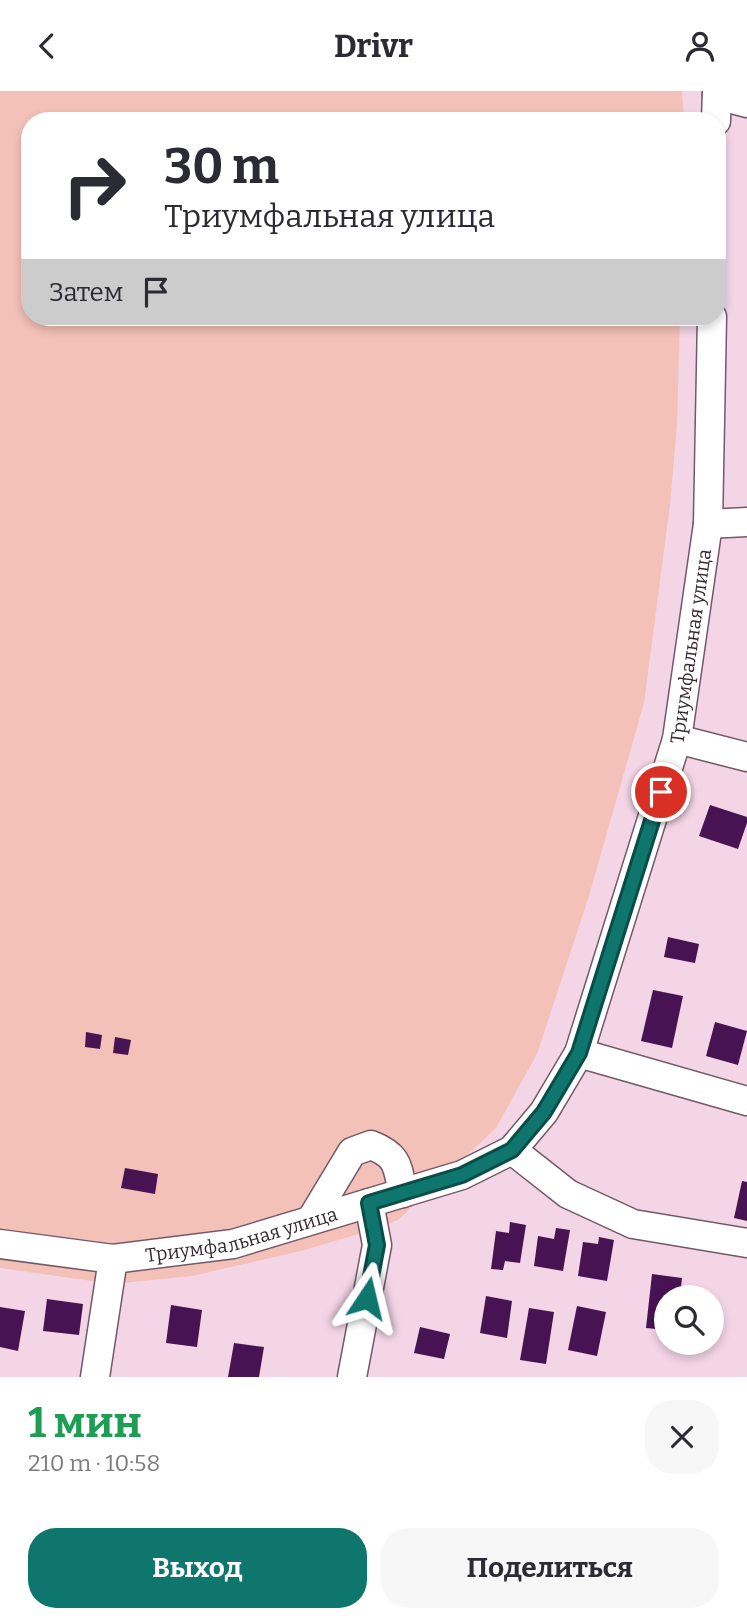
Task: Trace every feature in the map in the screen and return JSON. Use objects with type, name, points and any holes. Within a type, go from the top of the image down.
[{"type":"street","points":[[717,102],[747,103]]},
{"type":"street","name":"Триумфальная улица","points":[[0,1244],[113,1259],[233,1244],[462,1175],[512,1150],[544,1112],[579,1053],[677,739],[708,524],[712,326]]},
{"type":"street","points":[[708,524],[747,522]]},
{"type":"street","points":[[677,739],[747,757]]},
{"type":"street","points":[[579,1053],[747,1101]]},
{"type":"street","points":[[311,1220],[352,1152],[371,1145],[385,1151],[396,1163],[403,1193]]},
{"type":"street","points":[[512,1150],[568,1194],[633,1224],[747,1243]]},
{"type":"street","points":[[352,1377],[377,1245],[369,1203]]},
{"type":"street","points":[[96,1377],[113,1259]]},
{"type":"shaded area","points":[[0,91],[682,91],[683,112],[21,112],[21,326],[680,326],[677,425],[670,505],[644,703],[589,896],[537,1054],[496,1128],[398,1220],[301,1251],[192,1276],[113,1284],[0,1268]]},
{"type":"building","points":[[710,805],[747,817],[738,849],[699,836]]},
{"type":"building","points":[[668,937],[699,944],[695,963],[664,957]]},
{"type":"building","points":[[653,990],[683,996],[672,1048],[641,1041]]},
{"type":"building","points":[[715,1022],[747,1031],[738,1065],[706,1056]]},
{"type":"building","points":[[86,1032],[102,1035],[100,1049],[85,1047]]},
{"type":"building","points":[[115,1037],[131,1040],[128,1055],[113,1053]]},
{"type":"building","points":[[125,1168],[158,1174],[155,1194],[121,1188]]},
{"type":"building","points":[[742,1181],[747,1182],[747,1221],[734,1218]]},
{"type":"building","points":[[510,1222],[526,1225],[520,1263],[505,1261],[503,1270],[491,1269],[496,1231],[509,1233]]},
{"type":"building","points":[[556,1228],[570,1230],[563,1271],[534,1266],[538,1236],[554,1239]]},
{"type":"building","points":[[599,1237],[614,1240],[607,1281],[578,1276],[583,1242],[598,1244]]},
{"type":"building","points":[[652,1274],[682,1278],[681,1285],[654,1285],[654,1329],[646,1328]]},
{"type":"building","points":[[486,1296],[512,1301],[507,1338],[480,1333]]},
{"type":"building","points":[[47,1299],[83,1304],[79,1335],[43,1331]]},
{"type":"building","points":[[171,1305],[202,1310],[197,1347],[166,1343]]},
{"type":"building","points":[[577,1306],[606,1312],[597,1356],[568,1350]]},
{"type":"building","points":[[0,1307],[25,1311],[18,1351],[0,1347]]},
{"type":"building","points":[[529,1308],[554,1312],[546,1364],[520,1360]]},
{"type":"building","points":[[420,1327],[450,1334],[444,1359],[414,1353]]},
{"type":"building","points":[[234,1343],[264,1347],[259,1377],[228,1377]]},
{"type":"route","points":[[367,1298],[377,1245],[369,1203],[462,1175],[512,1150],[544,1112],[579,1053],[661,792]]}]
